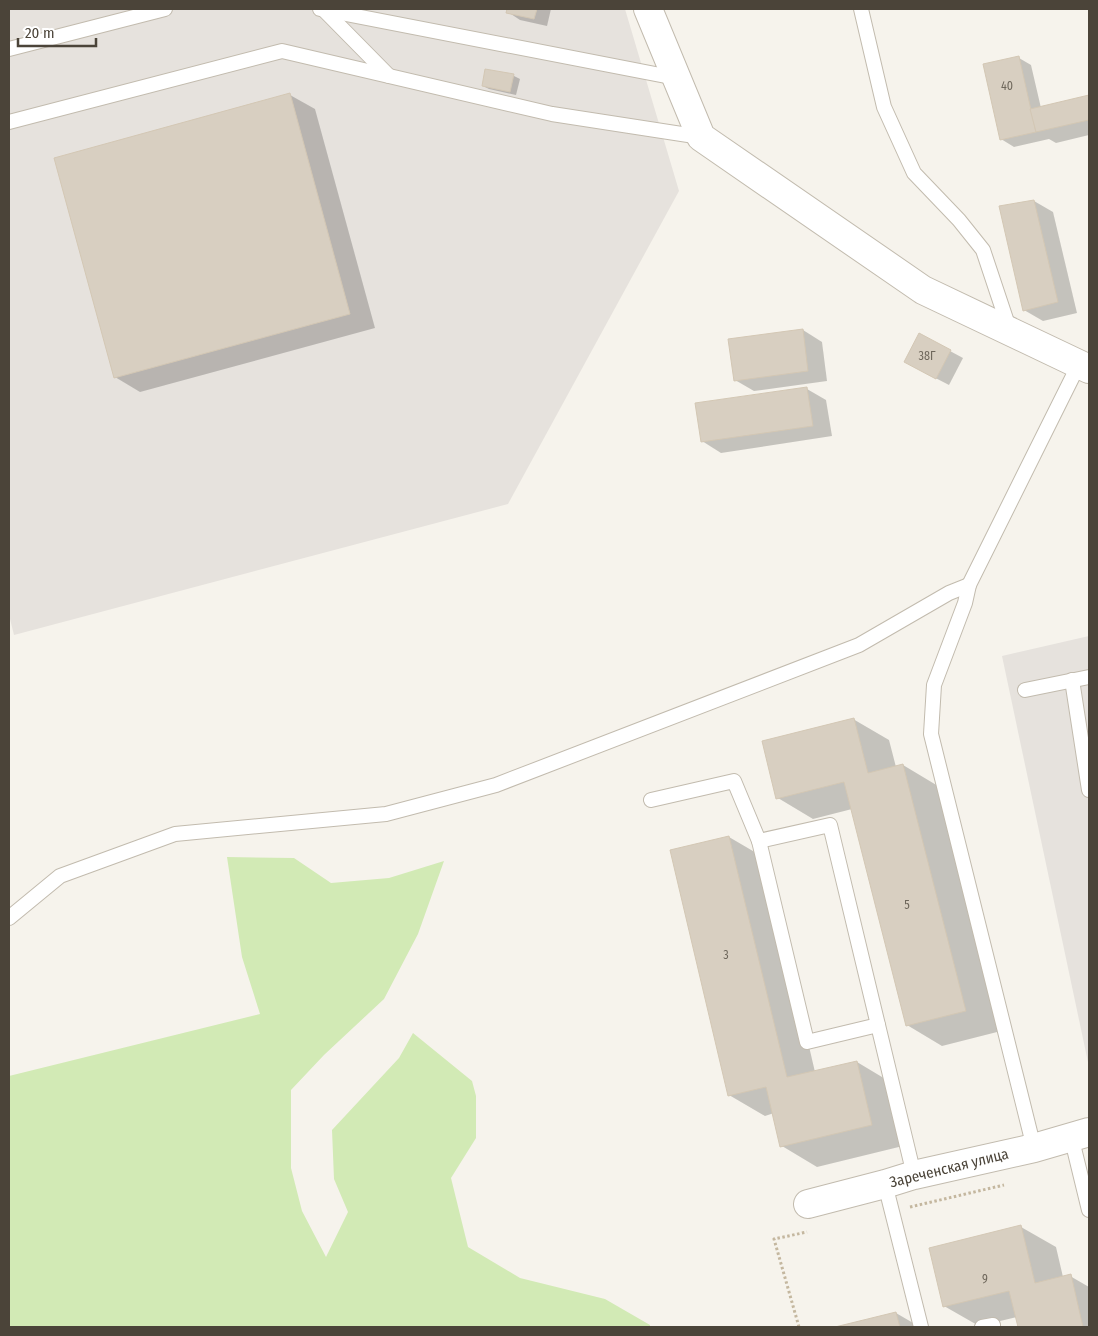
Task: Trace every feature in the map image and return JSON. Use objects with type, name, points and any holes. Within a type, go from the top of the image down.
[{"type":"street","points":[[648,9],[701,137],[923,290],[1084,367]]},
{"type":"street","name":"Зареченская улица","points":[[808,1204],[914,1175],[1034,1148],[1080,1134]]},
{"type":"lane","points":[[9,49],[165,9]]},
{"type":"lane","points":[[322,9],[676,78]]},
{"type":"lane","points":[[322,9],[390,76]]},
{"type":"lane","points":[[860,9],[884,107],[914,173],[960,220],[983,250],[1010,332]]},
{"type":"lane","points":[[9,122],[282,51],[552,114],[701,137]]},
{"type":"lane","points":[[1034,1148],[931,734],[934,684],[965,604],[969,585],[1084,367]]},
{"type":"lane","points":[[9,918],[60,876],[175,834],[386,814],[496,785],[858,645],[949,593],[969,585]]},
{"type":"lane","points":[[1025,690],[1089,677]]},
{"type":"lane","points":[[1072,680],[1089,790]]},
{"type":"lane","points":[[651,800],[734,781],[760,841],[807,1042],[878,1025]]},
{"type":"lane","points":[[760,841],[830,825],[914,1175]]},
{"type":"lane","points":[[1080,1134],[1089,1210]]},
{"type":"lane","points":[[885,1184],[921,1327]]},
{"type":"lane","points":[[982,1327],[993,1325],[993,1327]]},
{"type":"path","points":[[892,1211],[1004,1184]]},
{"type":"path","points":[[799,1327],[774,1239],[810,1231]]},
{"type":"shaded area","points":[[9,9],[625,9],[679,191],[508,504],[14,635],[9,615]]},
{"type":"shaded area","points":[[1089,636],[1089,1067],[1002,656]]},
{"type":"green space","points":[[227,857],[294,858],[331,883],[389,878],[444,861],[418,934],[384,999],[324,1055],[291,1090],[291,1168],[302,1211],[326,1257],[348,1212],[334,1179],[332,1130],[399,1058],[413,1033],[472,1081],[476,1096],[476,1138],[451,1178],[468,1247],[520,1278],[605,1299],[650,1325],[650,1327],[9,1327],[9,1076],[260,1014],[242,957]]},
{"type":"building","points":[[507,9],[537,9],[534,19],[506,13]]},
{"type":"building","points":[[1019,56],[1036,132],[1000,140],[983,64]]},
{"type":"building","points":[[485,69],[514,74],[510,92],[482,86]]},
{"type":"building","points":[[290,93],[350,314],[114,378],[54,158]]},
{"type":"building","points":[[1089,95],[1089,120],[1036,132],[1030,109]]},
{"type":"building","points":[[1034,200],[1058,302],[1023,311],[999,206]]},
{"type":"building","points":[[803,329],[808,371],[734,381],[728,339]]},
{"type":"building","points":[[919,333],[951,350],[936,379],[904,362]]},
{"type":"building","points":[[807,387],[813,426],[701,442],[695,403]]},
{"type":"building","points":[[854,718],[868,773],[903,764],[966,1011],[906,1026],[844,782],[776,799],[762,741]]},
{"type":"building","points":[[729,836],[787,1077],[857,1061],[872,1125],[780,1147],[766,1087],[728,1096],[670,850]]},
{"type":"building","points":[[1021,1225],[1035,1283],[1071,1274],[1083,1327],[1018,1327],[1009,1291],[943,1307],[929,1248]]},
{"type":"building","points":[[896,1312],[900,1327],[835,1327]]}]
